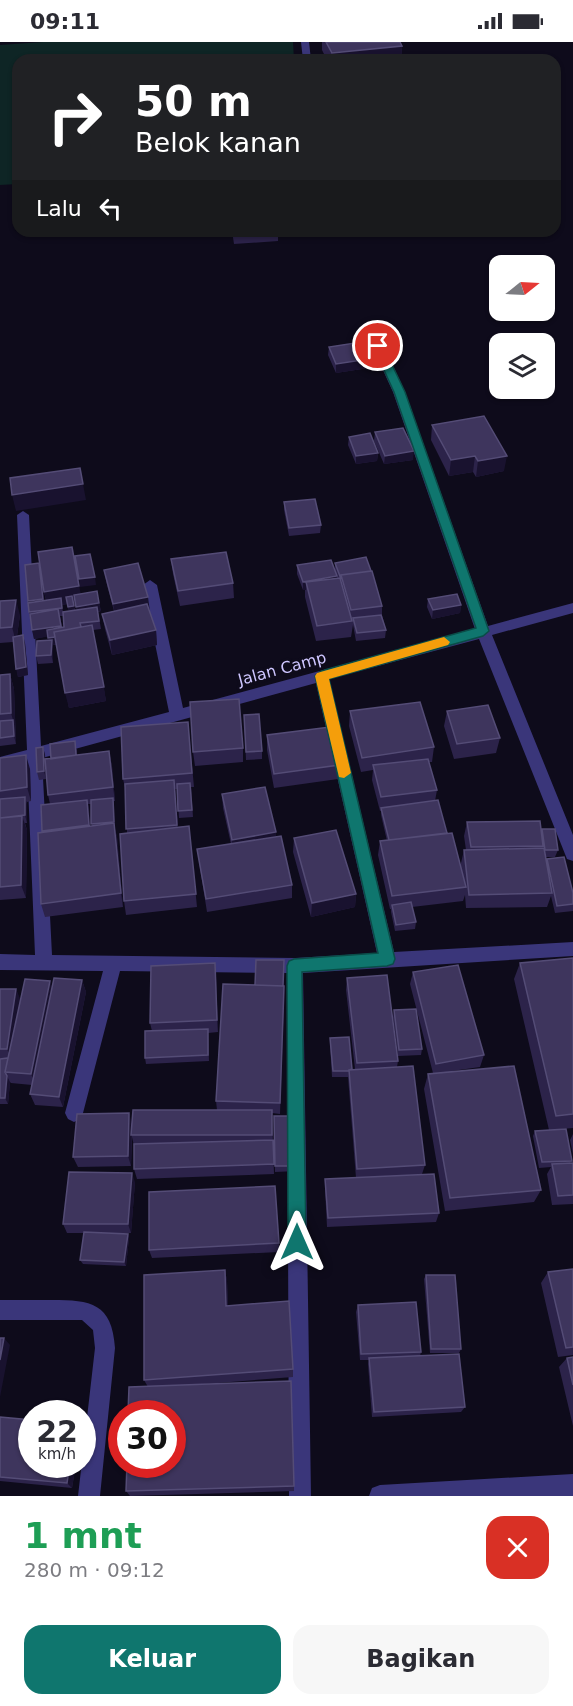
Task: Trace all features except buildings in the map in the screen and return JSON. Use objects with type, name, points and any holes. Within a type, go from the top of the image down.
[{"type":"street","points":[[378,346],[399,392],[483,631],[573,854]]},
{"type":"street","points":[[23,514],[45,962]]},
{"type":"street","points":[[150,585],[177,715]]},
{"type":"street","name":"Jalan Camp","points":[[0,763],[573,608]]},
{"type":"street","points":[[321,676],[387,959]]},
{"type":"street","points":[[0,963],[294,966],[573,949]]},
{"type":"street","points":[[74,1113],[114,963]]},
{"type":"street","points":[[294,966],[300,1496]]},
{"type":"street","points":[[0,1310],[82,1310],[92,1313],[99,1320],[104,1332],[105,1348],[89,1496]]},
{"type":"street","points":[[380,1496],[573,1485]]},
{"type":"green space","points":[[43,42],[293,42],[294,54],[12,54],[12,184],[0,185],[0,45]]},
{"type":"slow traffic","points":[[344,773],[321,676],[444,642]]},
{"type":"route","points":[[297,1242],[294,966],[387,959],[321,676],[483,631],[399,392],[378,346]]}]
